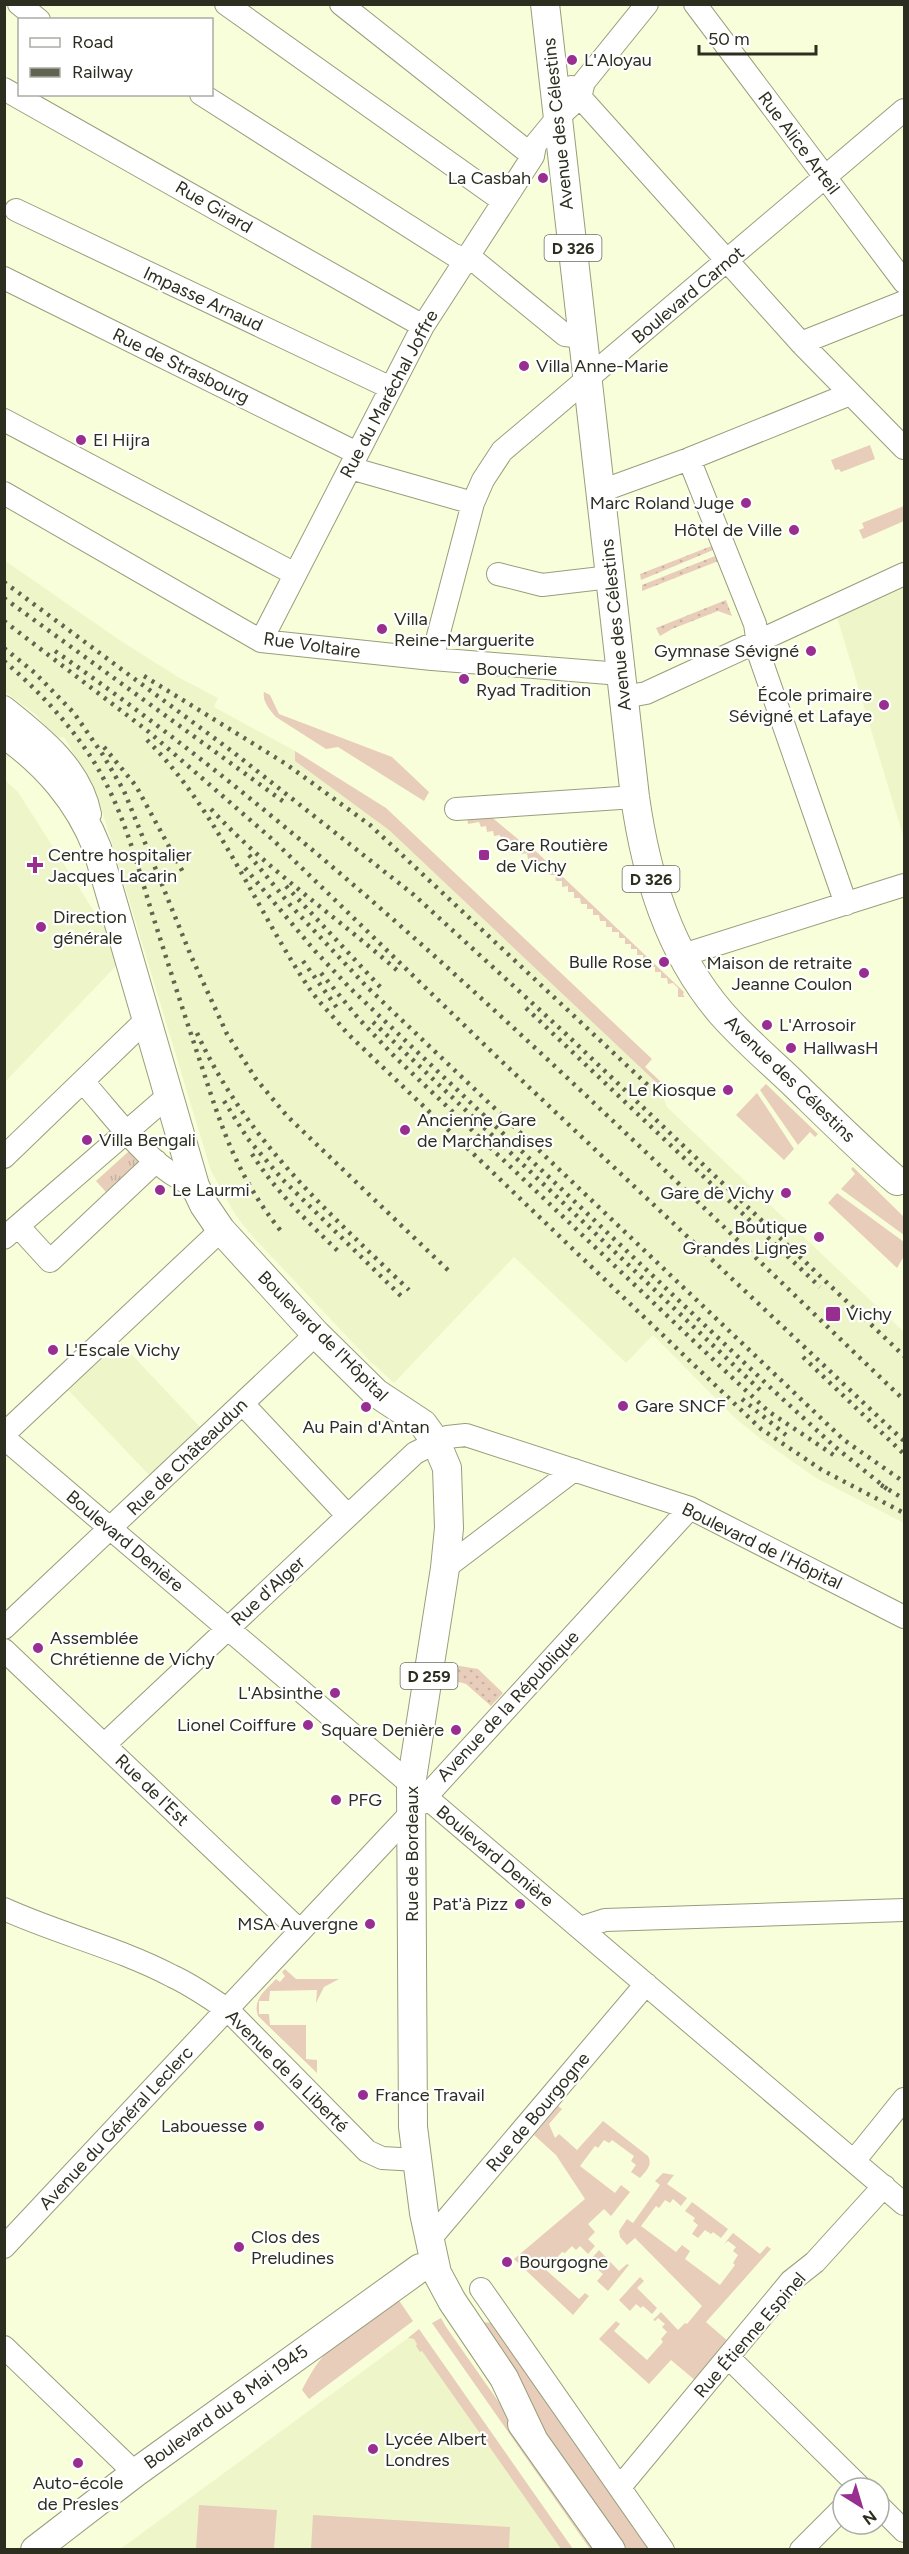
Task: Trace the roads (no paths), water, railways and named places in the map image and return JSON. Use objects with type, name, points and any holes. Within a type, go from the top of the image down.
[{"type":"main road","name":"Avenue des Célestins","points":[[545,4],[635,797],[649,873],[663,914],[683,956],[723,1014],[897,1173]]},
{"type":"main road","name":"Boulevard de l'Hôpital","points":[[5,734],[38,761],[64,789],[88,826],[97,848],[195,1186],[204,1205],[221,1230],[316,1334],[376,1393],[423,1424],[436,1442]]},
{"type":"main road","name":"Boulevard de l'Hôpital","points":[[4,748],[30,770],[64,812],[89,851],[115,914]]},
{"type":"main road","name":"Rue de Bordeaux","points":[[411,2159],[416,1798],[449,1528],[448,1475],[436,1442]]},
{"type":"main road","points":[[411,2159],[430,2239],[427,2286],[492,2387],[533,2439],[611,2550]]},
{"type":"main road","points":[[411,2159],[428,2270]]},
{"type":"main road","name":"Boulevard du 8 Mai 1945","points":[[35,2550],[135,2473],[428,2270]]},
{"type":"street","points":[[19,4],[36,18]]},
{"type":"street","points":[[226,4],[504,201]]},
{"type":"street","points":[[341,4],[532,156],[561,146]]},
{"type":"street","name":"Rue du Maréchal Joffre","points":[[261,641],[423,326],[532,156],[535,145],[558,117],[580,97],[584,82],[647,4]]},
{"type":"street","name":"Rue Alice Arteil","points":[[694,4],[904,282]]},
{"type":"street","points":[[552,66],[801,344],[904,448]]},
{"type":"street","name":"Rue Girard","points":[[4,89],[423,326]]},
{"type":"street","points":[[204,96],[465,260],[477,264],[566,335],[583,337]]},
{"type":"street","name":"Boulevard Carnot","points":[[432,659],[473,503],[483,480],[502,451],[904,111]]},
{"type":"street","name":"Impasse Arnaud","points":[[16,210],[391,388]]},
{"type":"street","name":"Rue de Strasbourg","points":[[4,278],[353,461],[473,503]]},
{"type":"street","points":[[801,344],[904,302]]},
{"type":"street","points":[[600,491],[689,459],[850,394]]},
{"type":"street","points":[[4,420],[296,574]]},
{"type":"street","points":[[689,459],[755,624],[760,657],[846,904]]},
{"type":"street","name":"Rue Voltaire","points":[[4,493],[261,641],[432,659],[622,686],[646,693],[904,574]]},
{"type":"street","points":[[498,574],[542,585],[610,577]]},
{"type":"street","points":[[4,707],[53,747],[67,767],[89,808],[97,848]]},
{"type":"street","points":[[4,716],[11,722],[5,734]]},
{"type":"street","points":[[456,808],[635,797]]},
{"type":"street","points":[[683,956],[904,885]]},
{"type":"street","points":[[4,1157],[146,1020]]},
{"type":"street","points":[[83,1082],[156,1161],[179,1180],[195,1186]]},
{"type":"street","points":[[156,1161],[50,1261],[8,1235],[168,1096]]},
{"type":"street","points":[[4,1436],[221,1230]]},
{"type":"street","name":"Rue de Châteaudun","points":[[4,1628],[316,1334]]},
{"type":"street","points":[[243,1404],[348,1516]]},
{"type":"street","name":"Boulevard de l'Hôpital","points":[[436,1442],[447,1437],[466,1434],[690,1508],[904,1617]]},
{"type":"street","name":"Boulevard Denière","points":[[4,1436],[228,1629],[416,1798],[580,1928],[904,2204]]},
{"type":"street","name":"Rue d'Alger","points":[[104,1746],[415,1453],[436,1442]]},
{"type":"street","points":[[445,1568],[574,1470]]},
{"type":"street","name":"Avenue de la République","points":[[228,2010],[416,1798],[690,1508]]},
{"type":"street","name":"Rue de l'Est","points":[[4,1650],[299,1930]]},
{"type":"street","name":"Avenue de la Liberté","points":[[4,1909],[172,1975],[228,2010],[367,2151],[382,2158],[411,2159]]},
{"type":"street","points":[[580,1928],[605,1920],[904,1910]]},
{"type":"street","name":"Rue de Bourgogne","points":[[430,2239],[646,1984]]},
{"type":"street","name":"Avenue du Général Leclerc","points":[[4,2247],[228,2010]]},
{"type":"street","points":[[854,2161],[904,2099]]},
{"type":"street","name":"Rue Étienne Espinel","points":[[620,2487],[791,2281],[815,2262],[884,2186]]},
{"type":"street","points":[[481,2289],[663,2550]]},
{"type":"street","points":[[4,2347],[135,2473]]},
{"type":"street","points":[[729,2358],[849,2476]]},
{"type":"street","points":[[891,2518],[904,2531]]},
{"type":"street","points":[[801,2550],[831,2520]]},
{"type":"railway","points":[[4,582],[233,752],[414,895],[566,1034],[904,1356]]},
{"type":"railway","points":[[4,598],[284,802]]},
{"type":"railway","points":[[4,621],[149,732],[272,839],[496,1056],[904,1441]]},
{"type":"railway","points":[[4,648],[35,673],[74,713],[103,755],[124,791],[191,956],[227,1034],[256,1079],[287,1116],[451,1273]]},
{"type":"railway","points":[[55,651],[169,735],[280,823],[388,915],[597,1106],[904,1400]]},
{"type":"railway","points":[[4,661],[41,696],[75,734],[94,762],[113,797],[134,853],[223,1129],[253,1191],[281,1231]]},
{"type":"railway","points":[[144,676],[286,764],[370,825],[652,1089]]},
{"type":"railway","points":[[147,740],[195,797],[289,957],[318,1000],[347,1033],[761,1429],[822,1470],[904,1513]]},
{"type":"railway","points":[[104,747],[136,786],[184,874]]},
{"type":"railway","points":[[211,809],[279,873],[399,972]]},
{"type":"railway","points":[[249,855],[291,906],[367,987],[844,1440],[904,1482]]},
{"type":"railway","points":[[245,868],[315,951],[350,988],[774,1391],[834,1446],[887,1489]]},
{"type":"railway","points":[[286,886],[384,991]]},
{"type":"railway","points":[[303,961],[340,1012]]},
{"type":"railway","points":[[321,973],[359,1019],[395,1057],[740,1385],[768,1411],[838,1458]]},
{"type":"railway","points":[[526,1008],[820,1287]]},
{"type":"railway","points":[[373,1022],[760,1390]]},
{"type":"railway","points":[[197,1033],[239,1107],[290,1172],[409,1290]]},
{"type":"railway","points":[[224,1101],[248,1139],[283,1180],[402,1297]]},
{"type":"railway","points":[[252,1154],[282,1194],[340,1253]]},
{"type":"railway","points":[[803,1357],[904,1454]]},
{"type":"railway","points":[[742,1399],[786,1435]]},
{"type":"railway","points":[[881,1485],[904,1499]]},
{"type":"place","name":"L'Aloyau","points":[[572,60]]},
{"type":"place","name":"La Casbah","points":[[543,178]]},
{"type":"place","name":"Villa Anne-Marie","points":[[524,366]]},
{"type":"place","name":"El Hijra","points":[[81,440]]},
{"type":"place","name":"Marc Roland Juge","points":[[746,503]]},
{"type":"place","name":"Hôtel de Ville","points":[[794,530]]},
{"type":"place","name":"Villa Reine-Marguerite","points":[[382,629]]},
{"type":"place","name":"Gymnase Sévigné","points":[[811,651]]},
{"type":"place","name":"Boucherie Ryad Tradition","points":[[464,679]]},
{"type":"place","name":"École primaire Sévigné et Lafaye","points":[[884,705]]},
{"type":"place","name":"Gare Routière de Vichy","points":[[484,855]]},
{"type":"place","name":"Centre hospitalier Jacques Lacarin","points":[[35,865]]},
{"type":"place","name":"Direction générale","points":[[41,927]]},
{"type":"place","name":"Bulle Rose","points":[[664,962]]},
{"type":"place","name":"Maison de retraite Jeanne Coulon","points":[[864,973]]},
{"type":"place","name":"L'Arrosoir","points":[[767,1025]]},
{"type":"place","name":"HallwasH","points":[[791,1048]]},
{"type":"place","name":"Le Kiosque","points":[[728,1090]]},
{"type":"place","name":"Ancienne Gare de Marchandises","points":[[405,1130]]},
{"type":"place","name":"Villa Bengali","points":[[87,1140]]},
{"type":"place","name":"Le Laurmi","points":[[160,1190]]},
{"type":"place","name":"Gare de Vichy","points":[[786,1193]]},
{"type":"place","name":"Boutique Grandes Lignes","points":[[819,1237]]},
{"type":"place","name":"Vichy","points":[[833,1314]]},
{"type":"place","name":"L'Escale Vichy","points":[[53,1350]]},
{"type":"place","name":"Gare SNCF","points":[[623,1406]]},
{"type":"place","name":"Au Pain d'Antan","points":[[366,1407]]},
{"type":"place","name":"Assemblée Chrétienne de Vichy","points":[[38,1648]]},
{"type":"place","name":"L'Absinthe","points":[[335,1693]]},
{"type":"place","name":"Lionel Coiffure","points":[[308,1725]]},
{"type":"place","name":"Square Denière","points":[[456,1730]]},
{"type":"place","name":"PFG","points":[[336,1800]]},
{"type":"place","name":"Pat'à Pizz","points":[[520,1904]]},
{"type":"place","name":"MSA Auvergne","points":[[370,1924]]},
{"type":"place","name":"France Travail","points":[[363,2095]]},
{"type":"place","name":"Labouesse","points":[[259,2126]]},
{"type":"place","name":"Clos des Preludines","points":[[239,2247]]},
{"type":"place","name":"Bourgogne","points":[[507,2262]]},
{"type":"place","name":"Lycée Albert Londres","points":[[373,2449]]},
{"type":"place","name":"Auto-école de Presles","points":[[78,2463]]}]
